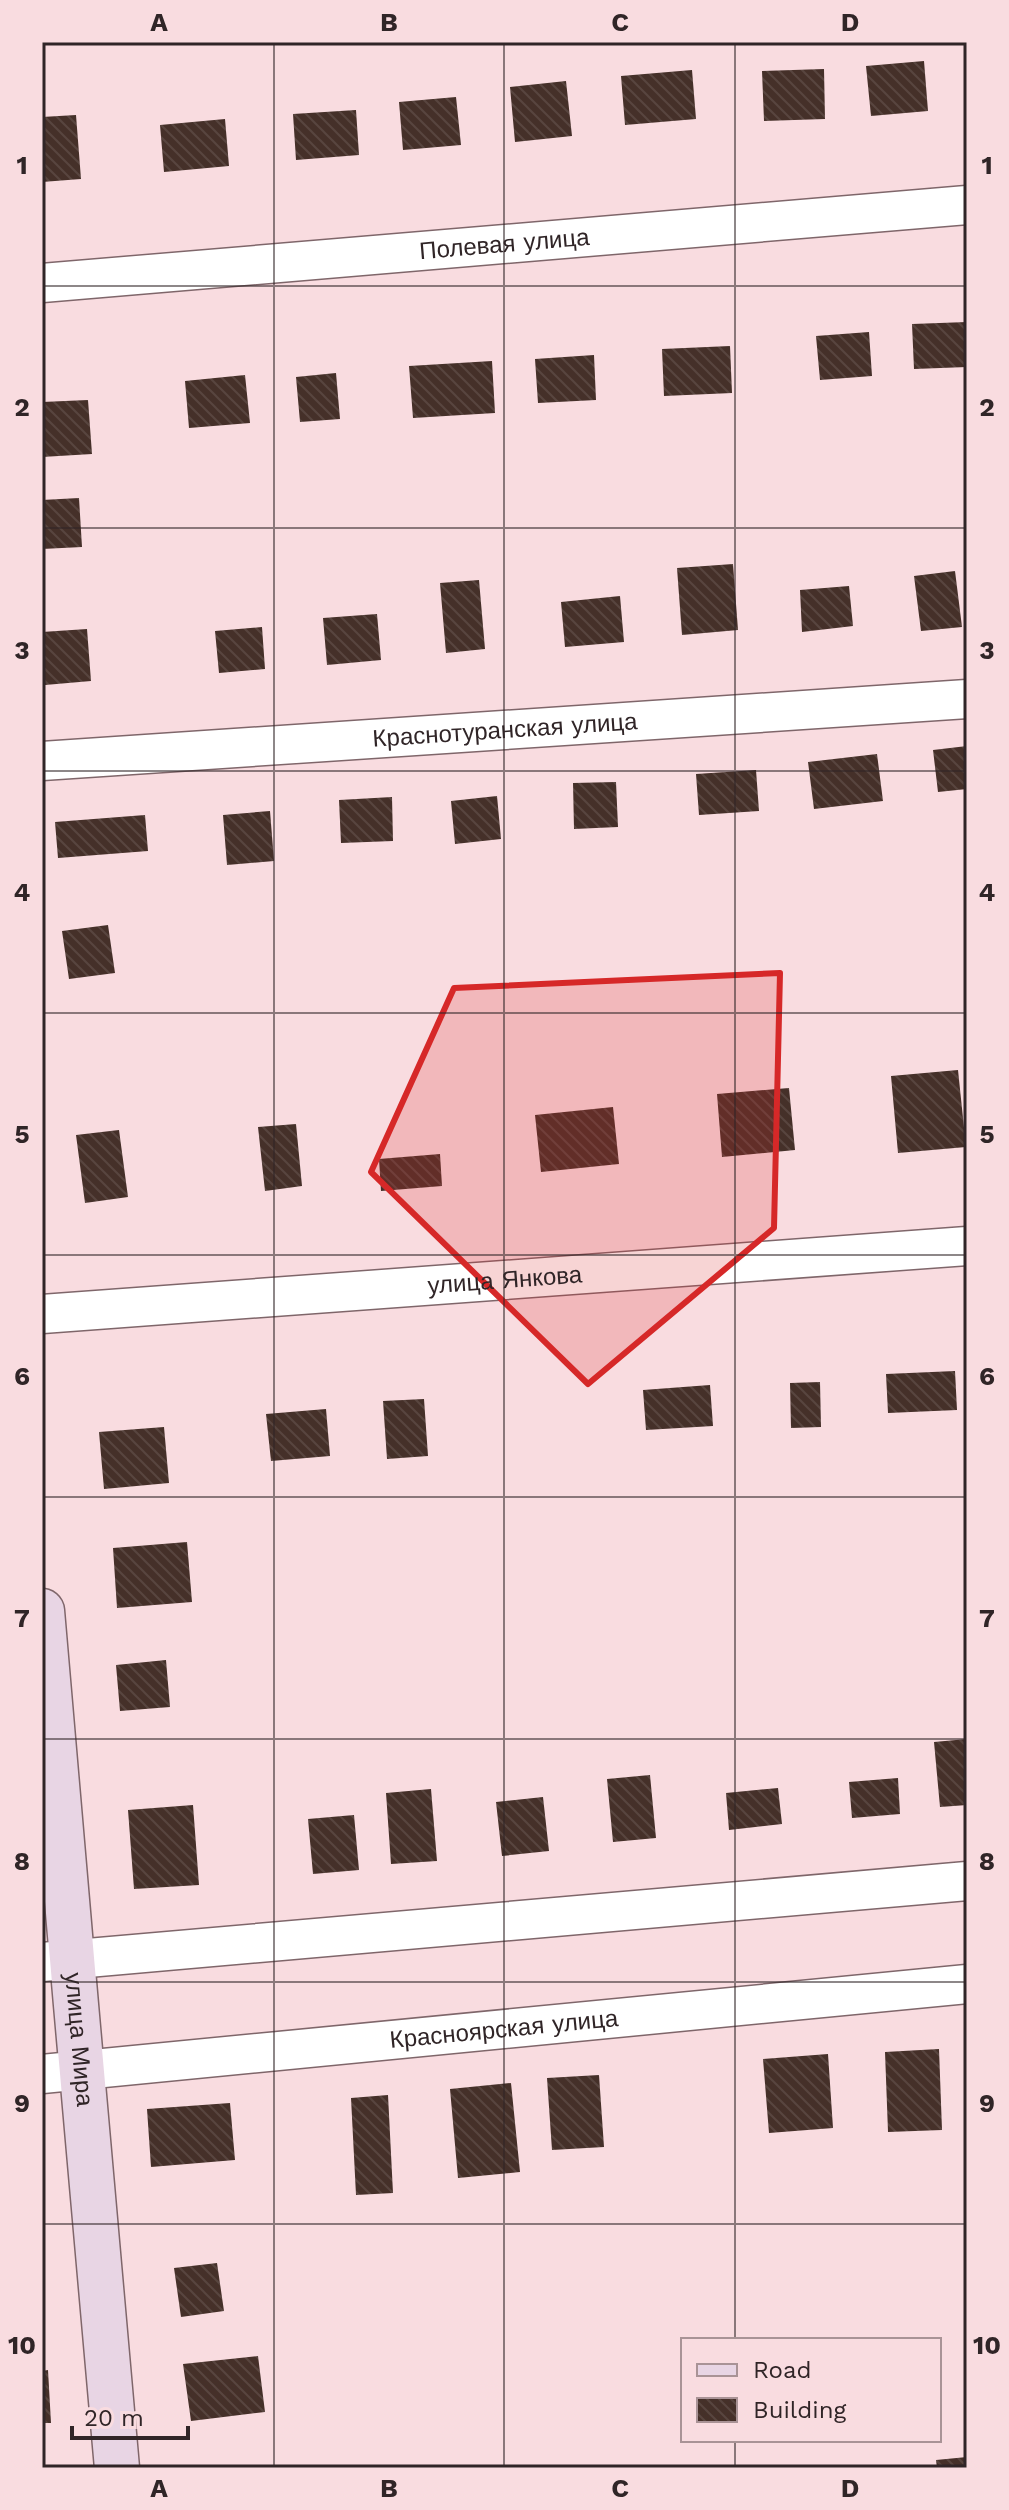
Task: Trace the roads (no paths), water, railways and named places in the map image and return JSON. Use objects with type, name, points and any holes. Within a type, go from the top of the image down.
[{"type":"main road","name":"улица Мира","points":[[42,1611],[63,2072],[117,2468]]},
{"type":"street","name":"Полевая улица","points":[[42,283],[967,205]]},
{"type":"street","name":"Краснотуранская улица","points":[[42,761],[967,699]]},
{"type":"street","name":"улица Янкова","points":[[42,1314],[967,1246]]},
{"type":"street","points":[[56,1961],[967,1881]]},
{"type":"street","name":"Красноярская улица","points":[[63,2072],[967,1984]]}]
